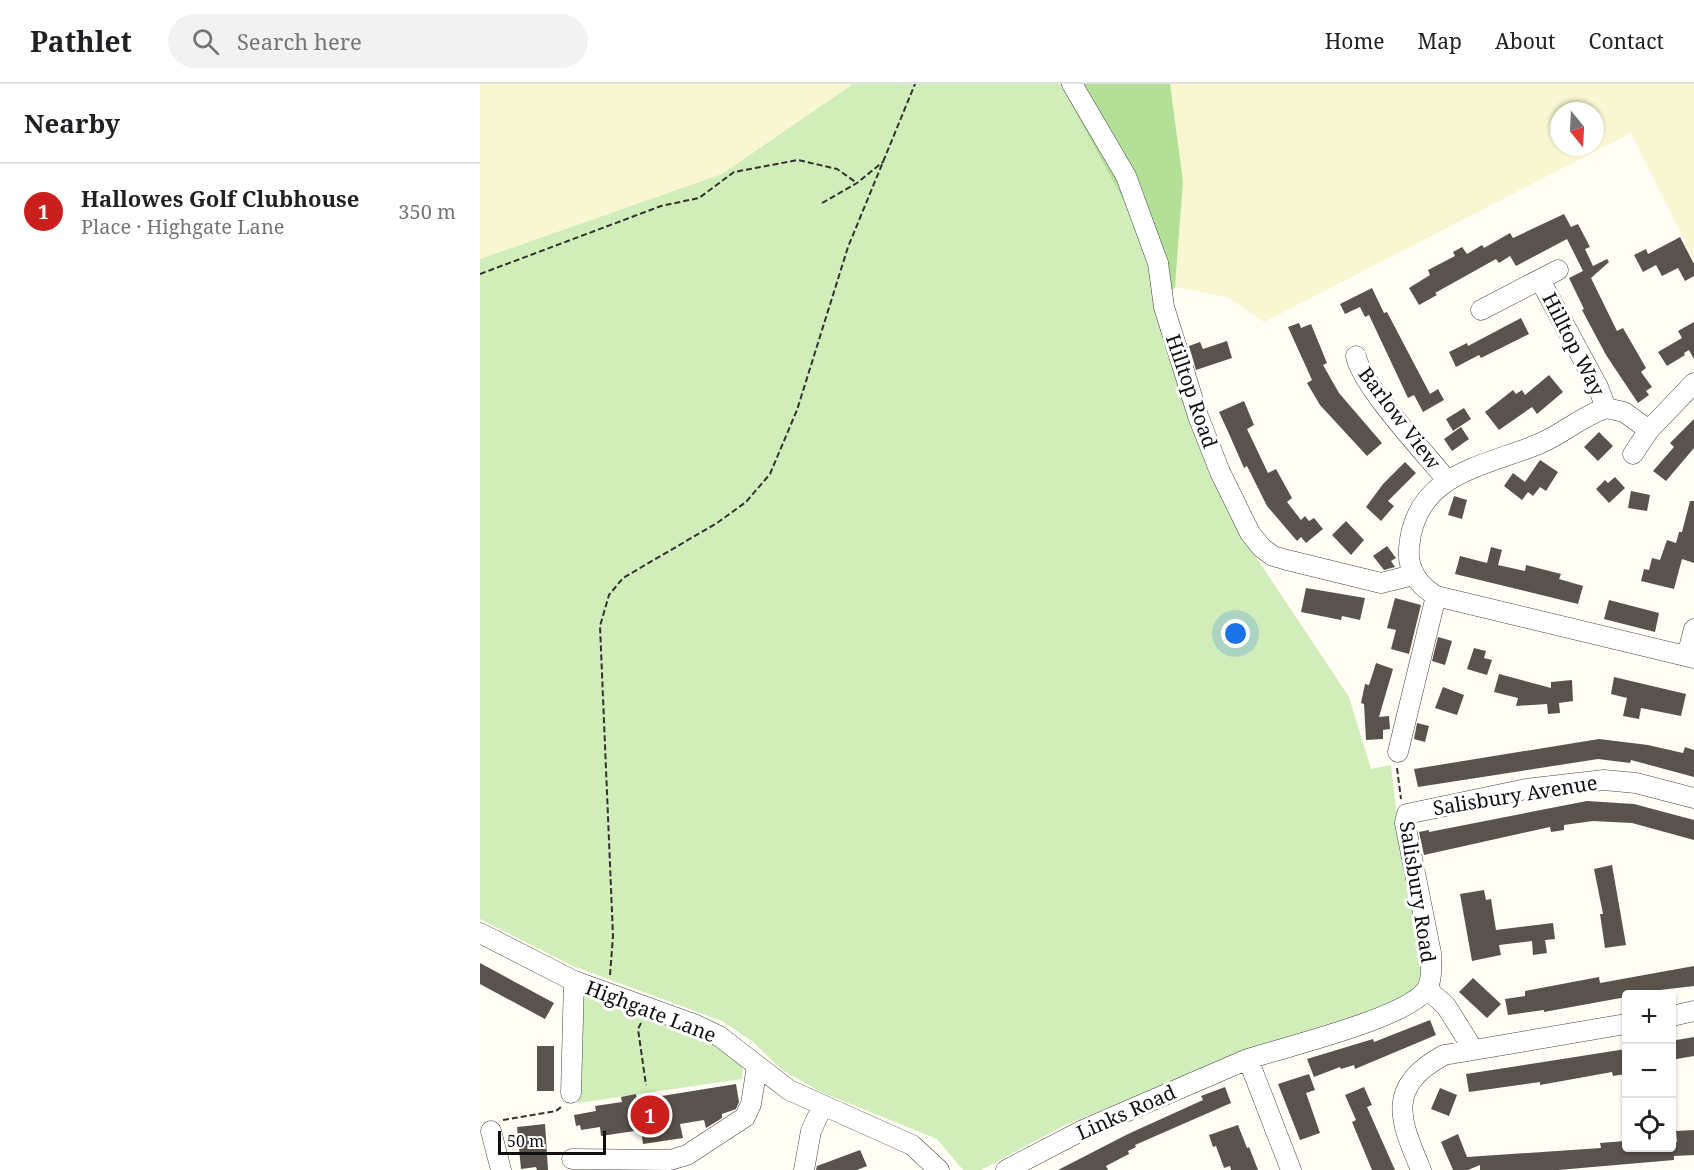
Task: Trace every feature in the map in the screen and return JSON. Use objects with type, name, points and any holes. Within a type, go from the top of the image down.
[{"type":"street","name":"Hilltop Road","points":[[1072,84],[1126,176],[1158,263],[1164,307],[1198,416],[1220,472],[1250,533],[1262,549],[1272,556],[1287,560],[1381,583],[1413,575]]},
{"type":"street","name":"Hilltop Way","points":[[1482,310],[1558,270]]},
{"type":"street","name":"Hilltop Way","points":[[1540,280],[1598,387],[1606,408]]},
{"type":"street","name":"Barlow View","points":[[1356,356],[1358,366],[1367,381],[1446,479]]},
{"type":"street","points":[[1633,454],[1649,430],[1694,383]]},
{"type":"street","points":[[1649,430],[1624,412],[1606,408],[1543,442],[1446,479],[1426,500],[1415,516],[1408,555],[1413,575],[1423,588],[1436,596],[1690,657],[1694,629]]},
{"type":"street","points":[[1398,752],[1436,596]]},
{"type":"street","name":"Salisbury Avenue","points":[[1407,814],[1526,789],[1604,780],[1636,783],[1694,798]]},
{"type":"street","name":"Salisbury Road","points":[[1248,1059],[1364,1023],[1401,1007],[1419,997],[1427,989],[1432,967],[1431,953],[1405,823],[1407,814]]},
{"type":"street","name":"Highgate Lane","points":[[480,933],[573,981],[650,1008],[719,1036],[789,1090],[822,1107],[912,1145],[939,1170]]},
{"type":"street","points":[[571,1093],[573,981]]},
{"type":"street","points":[[1427,989],[1446,1006],[1473,1049]]},
{"type":"street","points":[[1676,1015],[1694,1011]]},
{"type":"street","points":[[1421,1170],[1401,1120],[1403,1099],[1410,1084],[1430,1062],[1444,1055],[1473,1049],[1622,1025]]},
{"type":"street","points":[[1248,1059],[1291,1170]]},
{"type":"street","name":"Links Road","points":[[1006,1170],[1082,1131],[1248,1059]]},
{"type":"street","points":[[572,1159],[670,1160],[687,1155],[745,1117],[751,1104],[757,1066]]},
{"type":"street","points":[[804,1170],[812,1131],[822,1107]]},
{"type":"street","points":[[490,1131],[501,1170]]},
{"type":"path","points":[[607,993],[613,936],[600,626],[609,596],[622,578],[717,523],[746,502],[770,474],[797,410],[848,247],[915,84]]},
{"type":"path","points":[[480,274],[661,206],[699,198],[734,172],[798,160],[837,169],[857,183]]},
{"type":"path","points":[[822,203],[857,183],[884,160]]},
{"type":"path","name":"Salisbury Road","points":[[1398,752],[1401,806],[1407,814]]},
{"type":"path","points":[[646,1085],[638,1029],[650,1008]]},
{"type":"path","points":[[490,1131],[498,1121],[556,1111],[571,1093]]},
{"type":"green space","points":[[480,84],[853,84],[722,174],[480,259]]},
{"type":"green space","points":[[853,84],[1060,84],[1121,196],[1150,259],[1242,536],[1349,697],[1371,769],[1391,765],[1397,818],[1422,928],[1424,985],[1367,1014],[1251,1051],[1065,1125],[981,1170],[963,1170],[937,1139],[821,1092],[782,1070],[752,1041],[722,1021],[573,966],[480,919],[480,259],[722,174]]},
{"type":"green space","points":[[1060,84],[1170,84],[1183,181],[1175,287],[1156,311],[1150,259],[1121,196]]},
{"type":"green space","points":[[1170,84],[1694,84],[1694,259],[1631,133],[1604,147],[1604,102],[1550,102],[1550,156],[1586,156],[1264,322],[1227,297],[1175,287],[1183,181]]},
{"type":"green space","points":[[578,990],[709,1036],[743,1064],[742,1079],[578,1103]]},
{"type":"building","points":[[1564,214],[1571,227],[1578,224],[1590,247],[1585,249],[1593,266],[1607,259],[1609,262],[1591,278],[1617,331],[1623,328],[1646,368],[1641,372],[1652,387],[1646,391],[1649,395],[1638,403],[1606,355],[1582,310],[1584,309],[1569,278],[1583,271],[1567,239],[1516,266],[1510,256],[1499,263],[1496,259],[1435,293],[1437,295],[1419,305],[1409,288],[1430,275],[1428,270],[1455,256],[1453,252],[1462,247],[1467,254],[1482,245],[1484,248],[1510,233],[1513,238]]},
{"type":"building","points":[[1680,237],[1694,264],[1694,276],[1685,281],[1678,268],[1662,276],[1656,265],[1643,272],[1634,255],[1646,249],[1648,254]]},
{"type":"building","points":[[1372,288],[1430,394],[1438,389],[1444,400],[1423,412],[1414,395],[1408,398],[1369,315],[1365,317],[1360,307],[1345,314],[1340,304]]},
{"type":"building","points":[[1521,318],[1529,334],[1481,358],[1479,355],[1456,367],[1449,352],[1467,343],[1468,346]]},
{"type":"building","points":[[1694,322],[1694,359],[1689,350],[1667,366],[1658,352],[1682,338],[1678,331]]},
{"type":"building","points":[[1299,323],[1301,328],[1311,324],[1327,363],[1323,365],[1339,393],[1382,443],[1367,456],[1320,405],[1307,383],[1312,380],[1288,327]]},
{"type":"building","points":[[1227,341],[1232,358],[1196,370],[1189,346],[1200,342],[1203,349]]},
{"type":"building","points":[[1549,375],[1563,392],[1537,414],[1532,407],[1499,430],[1485,412],[1513,390],[1516,394],[1522,390],[1525,395]]},
{"type":"building","points":[[1244,401],[1254,425],[1247,429],[1268,473],[1276,469],[1292,498],[1287,502],[1301,520],[1305,516],[1309,521],[1314,518],[1323,529],[1306,543],[1301,537],[1297,541],[1267,506],[1247,466],[1244,468],[1219,412]]},
{"type":"building","points":[[1464,408],[1471,419],[1453,431],[1446,419]]},
{"type":"building","points":[[1694,419],[1694,448],[1666,481],[1653,471],[1674,447],[1670,443]]},
{"type":"building","points":[[1461,427],[1469,439],[1452,451],[1444,439]]},
{"type":"building","points":[[1599,432],[1613,446],[1598,461],[1584,447]]},
{"type":"building","points":[[1540,460],[1558,472],[1546,491],[1540,487],[1533,496],[1528,492],[1522,500],[1504,486],[1513,473],[1525,482]]},
{"type":"building","points":[[1405,462],[1416,473],[1388,501],[1394,506],[1381,521],[1366,507],[1383,484]]},
{"type":"building","points":[[1615,477],[1625,488],[1609,503],[1596,489],[1605,480],[1608,483]]},
{"type":"building","points":[[1631,491],[1650,495],[1647,511],[1628,508]]},
{"type":"building","points":[[1454,496],[1467,500],[1462,519],[1448,515]]},
{"type":"building","points":[[1690,501],[1694,501],[1694,563],[1682,559],[1674,589],[1641,581],[1644,569],[1649,570],[1652,558],[1660,560],[1667,540],[1676,543],[1679,532],[1682,532]]},
{"type":"building","points":[[1346,521],[1364,540],[1351,555],[1332,535]]},
{"type":"building","points":[[1387,546],[1396,558],[1391,561],[1395,567],[1384,570],[1373,556]]},
{"type":"building","points":[[1491,547],[1502,550],[1498,565],[1525,571],[1526,565],[1561,574],[1559,579],[1583,586],[1578,604],[1455,574],[1460,556],[1487,563]]},
{"type":"building","points":[[1306,588],[1365,598],[1360,620],[1342,616],[1341,620],[1301,612]]},
{"type":"building","points":[[1395,598],[1421,605],[1409,654],[1391,649],[1396,630],[1387,628]]},
{"type":"building","points":[[1609,600],[1659,613],[1655,632],[1604,619]]},
{"type":"building","points":[[1438,637],[1452,641],[1445,665],[1432,661]]},
{"type":"building","points":[[1474,648],[1486,651],[1484,658],[1492,660],[1487,675],[1467,669]]},
{"type":"building","points":[[1376,663],[1393,669],[1379,717],[1389,716],[1390,729],[1383,730],[1383,739],[1366,740],[1364,704],[1361,703],[1365,684],[1369,685]]},
{"type":"building","points":[[1499,674],[1551,688],[1551,682],[1572,680],[1573,701],[1559,703],[1560,713],[1548,714],[1547,704],[1516,706],[1518,698],[1494,692]]},
{"type":"building","points":[[1614,677],[1686,694],[1681,716],[1641,708],[1639,719],[1623,716],[1627,698],[1611,694]]},
{"type":"building","points":[[1443,687],[1464,695],[1457,715],[1435,708]]},
{"type":"building","points":[[1417,723],[1429,726],[1425,742],[1414,739]]},
{"type":"building","points":[[1599,739],[1648,745],[1683,753],[1685,747],[1694,750],[1694,777],[1631,760],[1630,763],[1598,759],[1418,787],[1414,769]]},
{"type":"building","points":[[1587,801],[1634,804],[1694,820],[1694,840],[1632,823],[1593,821],[1564,825],[1564,830],[1551,832],[1550,827],[1424,855],[1419,832],[1429,830],[1429,832]]},
{"type":"building","points":[[1612,865],[1626,945],[1605,948],[1600,914],[1603,914],[1594,869]]},
{"type":"building","points":[[1484,890],[1486,900],[1491,899],[1496,930],[1553,923],[1555,939],[1545,940],[1547,953],[1533,955],[1532,941],[1499,945],[1501,955],[1472,961],[1460,894]]},
{"type":"building","points":[[480,963],[554,1003],[545,1019],[480,984]]},
{"type":"building","points":[[1694,966],[1694,986],[1660,990],[1622,990],[1622,998],[1544,1012],[1544,1010],[1508,1015],[1505,999],[1525,996],[1525,991],[1599,977],[1600,983]]},
{"type":"building","points":[[1473,978],[1501,1004],[1487,1018],[1459,992]]},
{"type":"building","points":[[1430,1020],[1436,1035],[1355,1069],[1354,1065],[1341,1069],[1340,1067],[1314,1077],[1307,1059],[1373,1039],[1374,1042]]},
{"type":"building","points":[[1694,1037],[1694,1056],[1676,1059],[1676,1040]]},
{"type":"building","points":[[537,1046],[554,1046],[554,1091],[537,1091]]},
{"type":"building","points":[[1622,1050],[1622,1075],[1613,1076],[1612,1072],[1540,1085],[1540,1082],[1469,1092],[1466,1074]]},
{"type":"building","points":[[1309,1074],[1315,1090],[1306,1093],[1320,1133],[1300,1140],[1278,1084]]},
{"type":"building","points":[[736,1084],[739,1102],[736,1109],[722,1114],[722,1118],[706,1128],[704,1120],[680,1124],[683,1138],[643,1144],[641,1130],[601,1136],[600,1127],[581,1130],[580,1125],[576,1126],[574,1115],[596,1111],[595,1106],[622,1102],[621,1097],[636,1094],[637,1100]]},
{"type":"building","points":[[1225,1087],[1231,1103],[1135,1145],[1136,1147],[1128,1151],[1129,1154],[1106,1166],[1108,1170],[1058,1170],[1128,1134],[1203,1100],[1201,1096]]},
{"type":"building","points":[[1364,1087],[1372,1105],[1367,1107],[1395,1170],[1372,1170],[1352,1122],[1356,1120],[1345,1095]]},
{"type":"building","points":[[1440,1088],[1457,1095],[1449,1116],[1431,1109]]},
{"type":"building","points":[[545,1124],[548,1170],[537,1170],[536,1167],[521,1169],[517,1127]]},
{"type":"building","points":[[1238,1125],[1258,1170],[1231,1170],[1230,1166],[1224,1168],[1216,1146],[1213,1147],[1209,1135]]},
{"type":"building","points":[[1694,1130],[1694,1155],[1674,1156],[1674,1160],[1558,1170],[1480,1170],[1480,1165],[1468,1170],[1453,1170],[1441,1142],[1458,1134],[1467,1157],[1601,1148],[1600,1143],[1622,1141],[1622,1152],[1676,1152],[1676,1131]]},
{"type":"building","points":[[860,1150],[867,1166],[857,1170],[816,1170],[817,1166]]},
{"type":"place","name":"Hallowes Golf Clubhouse","points":[[650,1115]]}]
